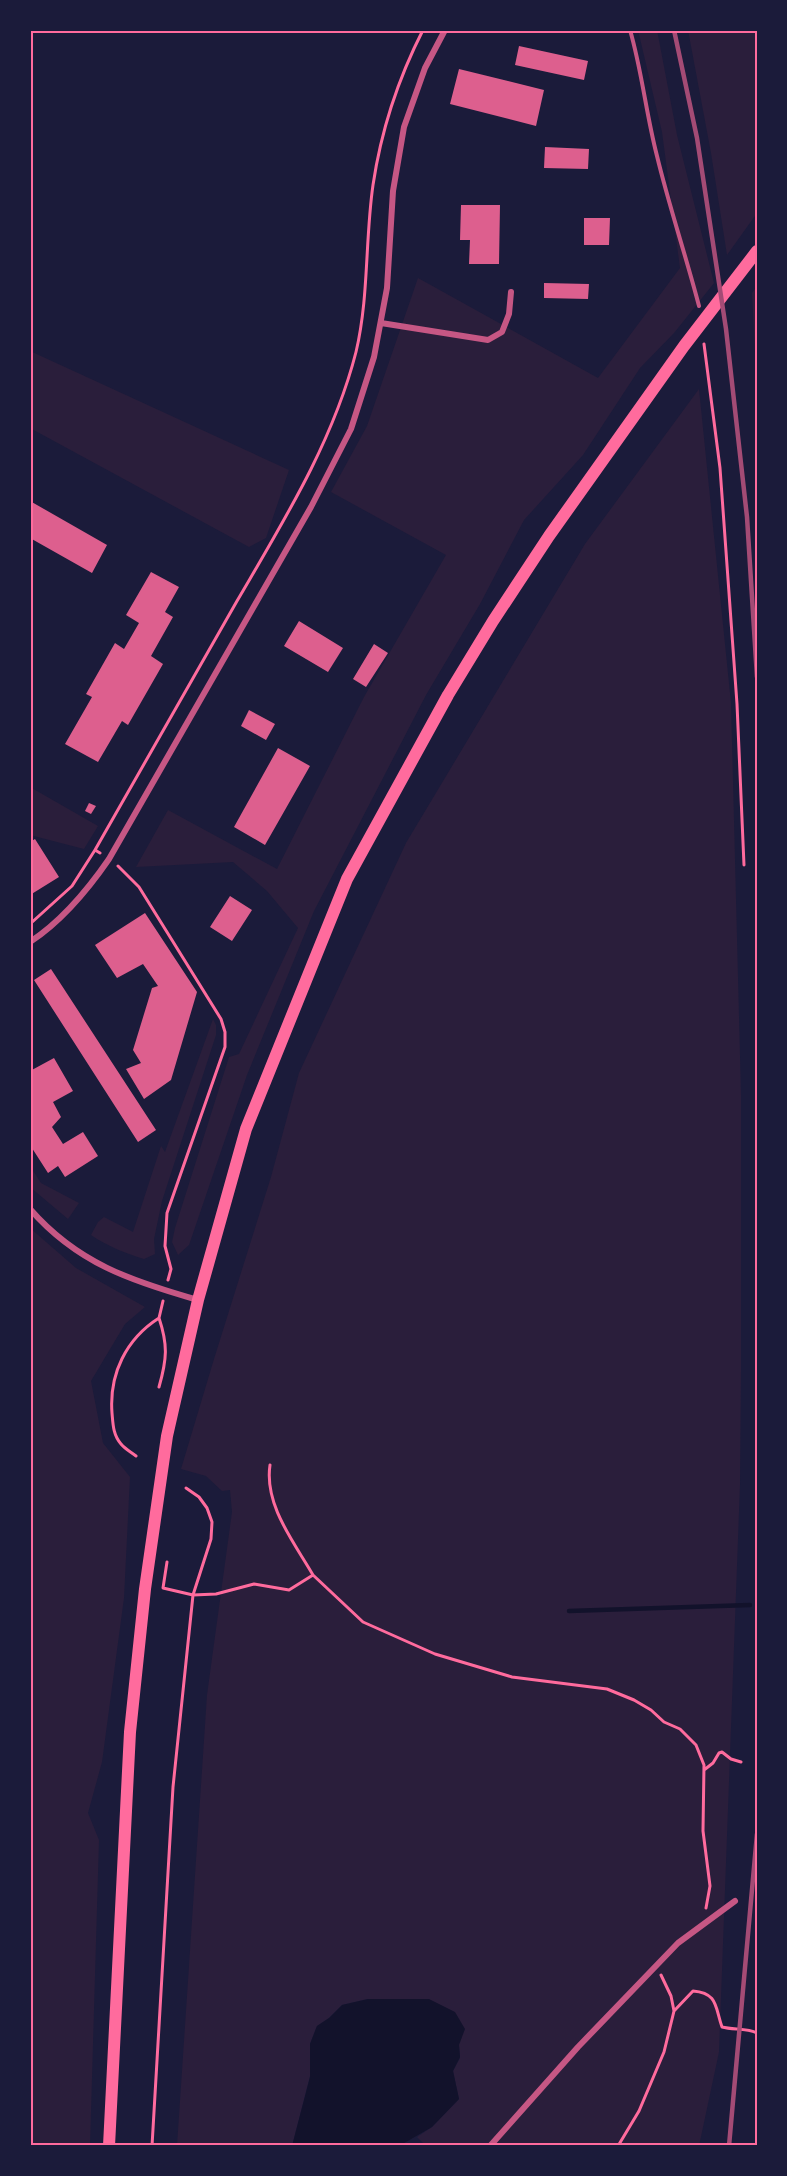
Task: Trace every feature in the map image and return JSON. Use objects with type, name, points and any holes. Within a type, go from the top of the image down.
[{"type":"highway","points":[[109,2146],[130,1732],[145,1589],[167,1436],[198,1300],[246,1128],[346,879],[448,695],[549,536],[684,346],[756,252]]},
{"type":"street","points":[[30,942],[50,929],[85,891],[109,859],[311,507],[351,429],[374,357],[381,323],[387,288],[393,191],[404,127],[425,68],[445,30]]},
{"type":"street","points":[[381,323],[488,340],[502,332],[510,314],[511,292]]},
{"type":"street","points":[[30,1209],[67,1245],[101,1266],[147,1286],[198,1300]]},
{"type":"street","points":[[490,2146],[578,2047],[678,1943],[735,1901]]},
{"type":"lane","points":[[630,30],[639,60],[656,155],[699,306]]},
{"type":"path","points":[[30,924],[72,886],[296,498],[334,418],[356,351],[367,284],[373,186],[386,120],[408,60],[423,30]]},
{"type":"path","points":[[703,341],[720,468],[737,704],[744,865]]},
{"type":"path","points":[[94,849],[127,874],[139,887],[221,1019],[225,1032],[225,1047],[167,1213],[165,1246],[171,1269],[159,1318],[165,1337],[167,1360],[159,1387]]},
{"type":"path","points":[[135,1456],[121,1444],[114,1431],[111,1405],[114,1376],[127,1348],[145,1327],[159,1318]]},
{"type":"path","points":[[270,1465],[269,1491],[274,1506],[313,1575],[363,1622],[435,1654],[512,1677],[607,1689],[651,1710],[664,1722],[680,1729],[696,1745],[704,1764],[703,1831],[710,1886],[706,1909],[699,1927]]},
{"type":"path","points":[[152,2146],[173,1787],[193,1595],[211,1539],[212,1522],[207,1508],[199,1497],[186,1488]]},
{"type":"path","points":[[167,1562],[163,1588],[193,1595],[216,1594],[254,1584],[289,1590],[313,1575]]},
{"type":"path","points":[[704,1770],[714,1763],[719,1753],[722,1752],[731,1759],[741,1762]]},
{"type":"path","points":[[618,2146],[639,2111],[664,2052],[674,2011],[671,1996],[657,1965]]},
{"type":"path","points":[[674,2011],[693,1990],[702,1992],[710,1995],[714,2001],[722,2027],[757,2033]]},
{"type":"shaded area","points":[[638,30],[657,30],[677,135],[714,283],[674,333],[640,368],[583,455],[524,520],[480,604],[426,695],[314,911],[247,1075],[189,1245],[178,1255],[172,1242],[175,1228],[229,1057],[239,1054],[298,928],[267,891],[233,862],[136,867],[168,810],[277,869],[364,697],[446,555],[331,492],[367,426],[418,278],[598,378],[680,268],[662,132]]},
{"type":"shaded area","points":[[688,30],[757,30],[757,213],[727,255],[711,153]]},
{"type":"shaded area","points":[[757,286],[757,391],[752,293]]},
{"type":"shaded area","points":[[30,351],[289,470],[266,538],[249,547],[30,428]]},
{"type":"shaded area","points":[[699,389],[731,703],[741,1095],[741,1372],[740,1485],[719,2052],[699,2146],[426,2146],[417,2137],[432,2127],[459,2099],[453,2071],[460,2058],[459,2045],[429,1999],[368,1999],[342,2005],[317,2026],[310,2044],[310,2076],[292,2146],[177,2146],[207,1695],[232,1512],[230,1490],[222,1491],[206,1476],[181,1469],[271,1177],[299,1073],[406,843],[585,544]]},
{"type":"shaded area","points":[[30,787],[98,826],[84,849],[30,835]]},
{"type":"shaded area","points":[[213,1019],[216,1025],[216,1035],[162,1201],[154,1239],[155,1254],[144,1259],[116,1249],[91,1235],[98,1222],[104,1217],[133,1232],[161,1146],[165,1152]]},
{"type":"shaded area","points":[[30,1166],[41,1183],[79,1203],[68,1219],[30,1187]]},
{"type":"shaded area","points":[[30,1228],[76,1268],[145,1307],[125,1324],[91,1381],[103,1443],[130,1477],[124,1598],[102,1762],[88,1813],[99,1840],[90,2146],[30,2146]]},
{"type":"shaded area","points":[[368,1999],[429,1999],[455,2012],[465,2029],[459,2045],[460,2057],[453,2071],[459,2099],[432,2127],[399,2146],[292,2146],[310,2077],[310,2044],[317,2026],[342,2005]]},
{"type":"building","points":[[519,46],[588,61],[584,80],[515,65]]},
{"type":"building","points":[[459,69],[544,90],[536,126],[450,104]]},
{"type":"building","points":[[545,147],[589,149],[588,169],[544,168]]},
{"type":"building","points":[[461,205],[500,205],[499,264],[469,264],[470,240],[460,240]]},
{"type":"building","points":[[584,218],[610,218],[609,245],[584,245]]},
{"type":"building","points":[[544,283],[589,284],[588,299],[544,298]]},
{"type":"building","points":[[30,501],[107,545],[92,573],[30,538]]},
{"type":"building","points":[[151,572],[179,587],[165,612],[173,617],[151,656],[163,664],[128,725],[122,721],[98,762],[65,744],[92,697],[86,694],[115,643],[124,649],[139,623],[126,615]]},
{"type":"building","points":[[299,621],[343,648],[328,672],[284,646]]},
{"type":"building","points":[[374,644],[388,653],[366,687],[353,679]]},
{"type":"building","points":[[249,710],[275,724],[266,740],[241,726]]},
{"type":"building","points":[[278,748],[310,766],[265,845],[234,827]]},
{"type":"building","points":[[89,803],[96,806],[91,814],[85,811]]},
{"type":"building","points":[[35,839],[59,877],[30,895],[30,842]]},
{"type":"building","points":[[230,896],[252,910],[232,941],[210,927]]},
{"type":"building","points":[[145,913],[197,992],[171,1080],[144,1099],[126,1069],[141,1063],[133,1050],[152,988],[158,986],[143,964],[117,978],[95,945]]},
{"type":"building","points":[[51,969],[156,1130],[138,1142],[34,980]]},
{"type":"building","points":[[54,1058],[73,1091],[53,1102],[61,1117],[52,1127],[63,1144],[83,1132],[98,1156],[65,1177],[58,1166],[48,1173],[30,1145],[30,1071]]},
{"type":"waterway","points":[[569,1611],[750,1605]]},
{"type":"railway","points":[[674,30],[697,138],[726,329],[747,517],[757,677]]},
{"type":"railway","points":[[729,2146],[757,1834]]}]
